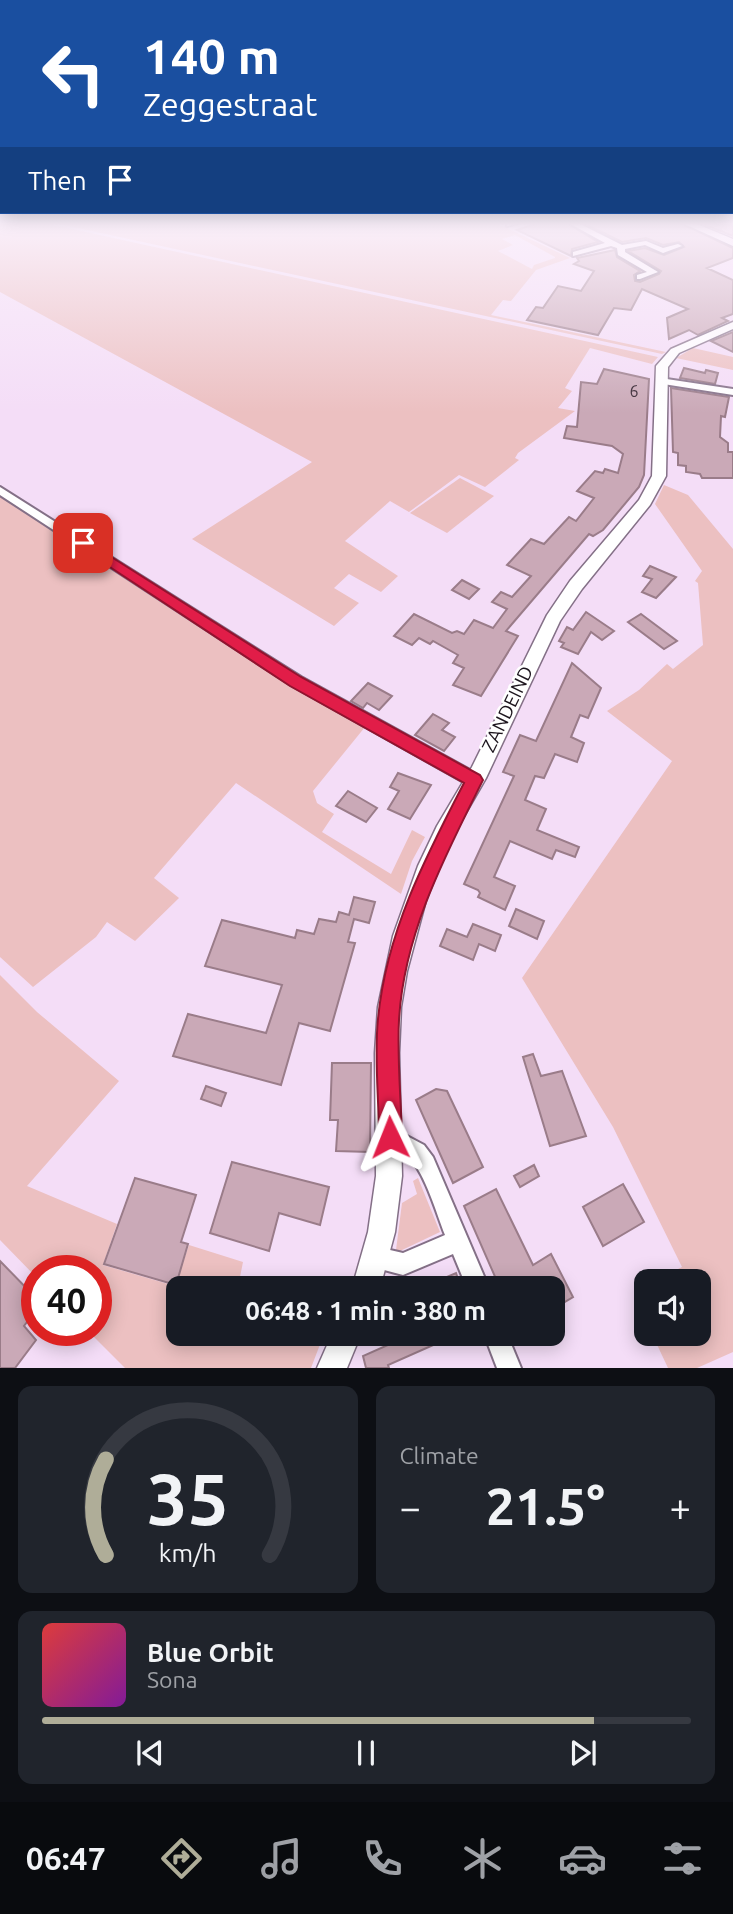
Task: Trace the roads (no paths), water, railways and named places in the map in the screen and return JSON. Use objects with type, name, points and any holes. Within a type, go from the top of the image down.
[{"type":"street","points":[[733,325],[671,354],[662,366],[660,381],[733,391]]},
{"type":"street","name":"ZANDEIND","points":[[370,1276],[377,1258],[387,1206],[390,1137],[389,1019],[402,943],[417,895],[553,619],[576,585],[645,502],[655,484],[661,462],[660,381]]},
{"type":"street","points":[[0,490],[296,681],[474,780]]},
{"type":"street","points":[[390,1137],[418,1152],[426,1164],[473,1276]]},
{"type":"street","points":[[377,1258],[404,1264],[458,1240]]},
{"type":"street","points":[[332,1368],[342,1346]]},
{"type":"street","points":[[501,1346],[509,1368]]}]
